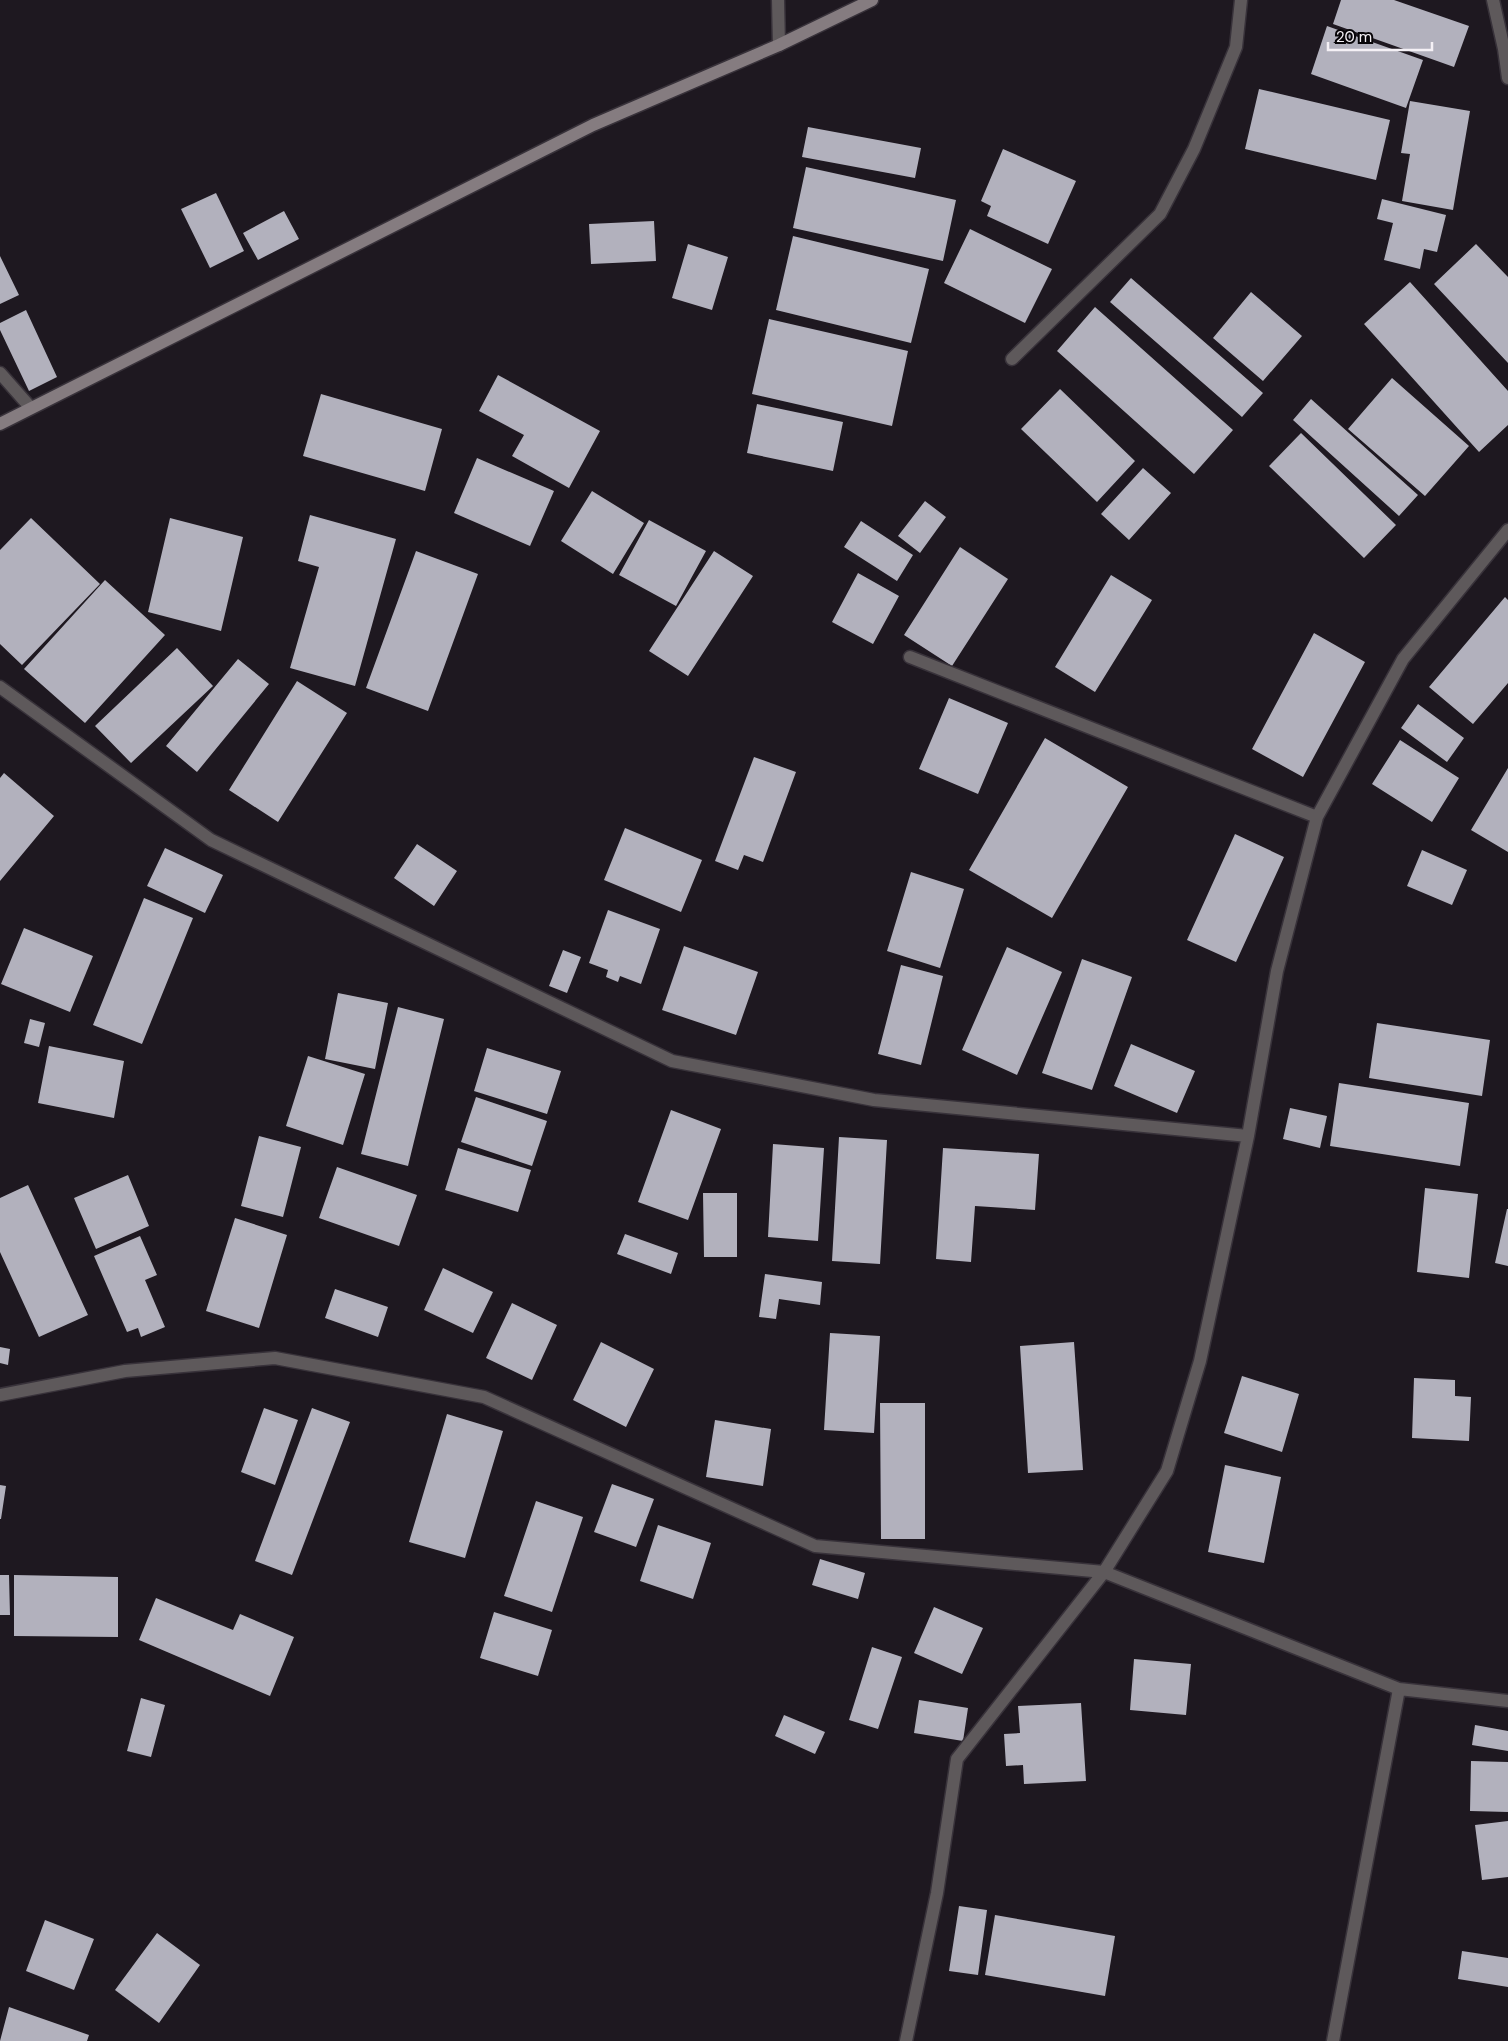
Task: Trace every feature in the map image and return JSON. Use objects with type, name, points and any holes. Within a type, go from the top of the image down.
[{"type":"street","points":[[778,0],[780,45]]},
{"type":"street","points":[[0,424],[593,125],[780,45],[872,0]]},
{"type":"street","points":[[1012,358],[1160,214],[1194,149],[1236,47],[1241,0]]},
{"type":"street","points":[[1493,0],[1504,49],[1508,78]]},
{"type":"street","points":[[0,373],[30,408]]},
{"type":"street","points":[[906,2041],[937,1893],[957,1759],[1104,1572],[1167,1471],[1200,1362],[1248,1136],[1277,971],[1317,817],[1403,659],[1508,530]]},
{"type":"street","points":[[910,657],[1317,817]]},
{"type":"street","points":[[0,687],[210,840],[672,1061],[874,1100],[1248,1136]]},
{"type":"street","points":[[0,1395],[125,1371],[275,1358],[484,1397],[815,1546],[1104,1572],[1400,1689],[1508,1701]]},
{"type":"street","points":[[1333,2041],[1400,1689]]},
{"type":"building","points":[[1341,0],[1394,0],[1469,26],[1454,67],[1333,24]]},
{"type":"building","points":[[1327,26],[1423,60],[1406,108],[1311,74]]},
{"type":"building","points":[[1259,89],[1390,120],[1376,180],[1245,149]]},
{"type":"building","points":[[1410,101],[1470,111],[1453,210],[1402,201],[1410,154],[1401,153]]},
{"type":"building","points":[[808,127],[921,148],[915,178],[802,157]]},
{"type":"building","points":[[1003,149],[1076,181],[1048,244],[987,216],[991,206],[981,201]]},
{"type":"building","points":[[806,167],[956,200],[943,261],[793,228]]},
{"type":"building","points":[[216,193],[244,251],[210,268],[181,209]]},
{"type":"building","points":[[1382,199],[1446,215],[1437,252],[1424,249],[1420,269],[1384,260],[1393,223],[1377,219]]},
{"type":"building","points":[[284,211],[299,239],[258,260],[243,233]]},
{"type":"building","points":[[654,221],[656,261],[591,264],[589,224]]},
{"type":"building","points":[[970,229],[1052,269],[1025,323],[944,283]]},
{"type":"building","points":[[793,236],[929,269],[911,343],[776,310]]},
{"type":"building","points":[[688,244],[728,257],[712,310],[672,298]]},
{"type":"building","points":[[1476,244],[1508,277],[1508,363],[1434,284]]},
{"type":"building","points":[[0,256],[19,295],[0,304]]},
{"type":"building","points":[[1131,278],[1263,393],[1242,417],[1110,302]]},
{"type":"building","points":[[1410,282],[1508,391],[1508,425],[1479,452],[1364,324]]},
{"type":"building","points":[[1251,292],[1302,336],[1263,381],[1213,338]]},
{"type":"building","points":[[1095,307],[1233,430],[1194,474],[1057,351]]},
{"type":"building","points":[[26,310],[57,377],[29,391],[0,330],[0,323]]},
{"type":"building","points":[[769,319],[908,351],[892,426],[752,394]]},
{"type":"building","points":[[498,375],[600,431],[569,488],[512,456],[524,435],[479,411]]},
{"type":"building","points":[[1392,378],[1469,446],[1425,496],[1348,429]]},
{"type":"building","points":[[1060,389],[1135,461],[1097,502],[1021,429]]},
{"type":"building","points":[[321,394],[442,429],[425,491],[303,456]]},
{"type":"building","points":[[1311,399],[1418,495],[1399,516],[1293,420]]},
{"type":"building","points":[[757,404],[843,422],[833,471],[747,453]]},
{"type":"building","points":[[1301,433],[1396,525],[1364,558],[1269,466]]},
{"type":"building","points":[[477,458],[554,491],[530,546],[454,513]]},
{"type":"building","points":[[1143,468],[1171,493],[1129,540],[1101,514]]},
{"type":"building","points":[[592,491],[644,523],[613,574],[561,541]]},
{"type":"building","points":[[925,501],[946,517],[920,553],[898,536]]},
{"type":"building","points":[[310,515],[396,539],[355,686],[290,668],[319,567],[298,561]]},
{"type":"building","points":[[31,518],[100,584],[22,665],[0,644],[0,550]]},
{"type":"building","points":[[170,518],[243,537],[221,631],[148,612]]},
{"type":"building","points":[[649,520],[706,551],[676,606],[619,575]]},
{"type":"building","points":[[861,521],[913,555],[897,581],[844,547]]},
{"type":"building","points":[[960,547],[1008,579],[952,666],[904,635]]},
{"type":"building","points":[[416,551],[478,574],[428,711],[366,688]]},
{"type":"building","points":[[714,551],[753,576],[688,676],[649,651]]},
{"type":"building","points":[[858,573],[899,596],[873,644],[832,622]]},
{"type":"building","points":[[1111,575],[1152,600],[1095,692],[1055,667]]},
{"type":"building","points":[[105,580],[165,635],[85,723],[24,669]]},
{"type":"building","points":[[1505,597],[1508,600],[1508,683],[1473,724],[1429,687]]},
{"type":"building","points":[[1314,633],[1365,662],[1303,777],[1252,749]]},
{"type":"building","points":[[177,648],[213,686],[131,763],[95,726]]},
{"type":"building","points":[[238,659],[269,684],[197,772],[166,746]]},
{"type":"building","points":[[297,681],[347,713],[278,822],[229,790]]},
{"type":"building","points":[[949,698],[1008,723],[978,794],[919,769]]},
{"type":"building","points":[[1418,704],[1464,738],[1447,762],[1401,728]]},
{"type":"building","points":[[1045,738],[1128,787],[1052,918],[969,870]]},
{"type":"building","points":[[1400,740],[1459,778],[1432,822],[1372,784]]},
{"type":"building","points":[[754,757],[796,772],[763,862],[744,855],[738,870],[715,861]]},
{"type":"building","points":[[1508,768],[1508,852],[1471,830]]},
{"type":"building","points":[[4,773],[54,816],[0,881],[0,778]]},
{"type":"building","points":[[625,828],[702,860],[681,912],[604,880]]},
{"type":"building","points":[[1235,834],[1284,857],[1236,962],[1187,940]]},
{"type":"building","points":[[417,844],[457,871],[434,906],[394,878]]},
{"type":"building","points":[[165,848],[223,875],[205,913],[147,886]]},
{"type":"building","points":[[1422,850],[1467,870],[1452,905],[1407,886]]},
{"type":"building","points":[[911,872],[964,889],[940,968],[887,951]]},
{"type":"building","points":[[144,898],[193,918],[142,1044],[93,1025]]},
{"type":"building","points":[[608,910],[660,929],[641,984],[620,976],[618,982],[606,977],[608,970],[589,963]]},
{"type":"building","points":[[24,928],[93,956],[70,1012],[1,984]]},
{"type":"building","points":[[684,946],[758,972],[736,1035],[662,1010]]},
{"type":"building","points":[[1007,947],[1062,972],[1017,1075],[962,1050]]},
{"type":"building","points":[[563,950],[581,957],[567,993],[549,986]]},
{"type":"building","points":[[1082,959],[1132,977],[1092,1090],[1042,1073]]},
{"type":"building","points":[[901,965],[943,976],[921,1065],[878,1054]]},
{"type":"building","points":[[338,993],[388,1003],[375,1069],[325,1059]]},
{"type":"building","points":[[398,1007],[444,1019],[408,1166],[361,1154]]},
{"type":"building","points":[[30,1019],[45,1023],[39,1047],[24,1043]]},
{"type":"building","points":[[1377,1023],[1490,1040],[1482,1096],[1369,1078]]},
{"type":"building","points":[[1131,1044],[1195,1071],[1177,1113],[1114,1086]]},
{"type":"building","points":[[49,1046],[124,1061],[114,1118],[38,1103]]},
{"type":"building","points":[[487,1048],[561,1071],[547,1114],[474,1091]]},
{"type":"building","points":[[308,1056],[365,1074],[343,1145],[286,1126]]},
{"type":"building","points":[[1339,1083],[1469,1103],[1460,1166],[1330,1146]]},
{"type":"building","points":[[476,1097],[547,1121],[532,1166],[461,1142]]},
{"type":"building","points":[[1290,1108],[1327,1116],[1320,1148],[1283,1139]]},
{"type":"building","points":[[671,1110],[721,1129],[688,1220],[638,1202]]},
{"type":"building","points":[[259,1136],[301,1147],[283,1217],[241,1206]]},
{"type":"building","points":[[839,1137],[887,1140],[880,1264],[832,1261]]},
{"type":"building","points":[[773,1144],[824,1148],[818,1241],[768,1237]]},
{"type":"building","points":[[458,1148],[531,1170],[518,1212],[445,1190]]},
{"type":"building","points":[[943,1148],[1039,1154],[1035,1210],[975,1206],[971,1262],[936,1259]]},
{"type":"building","points":[[337,1167],[417,1195],[399,1246],[319,1218]]},
{"type":"building","points":[[128,1175],[149,1226],[96,1249],[74,1198]]},
{"type":"building","points":[[28,1185],[88,1315],[39,1337],[0,1252],[0,1198]]},
{"type":"building","points":[[1425,1188],[1478,1194],[1469,1278],[1417,1272]]},
{"type":"building","points":[[703,1193],[737,1193],[737,1257],[704,1257]]},
{"type":"building","points":[[1508,1209],[1508,1266],[1495,1263]]},
{"type":"building","points":[[235,1218],[287,1235],[259,1328],[206,1311]]},
{"type":"building","points":[[625,1234],[678,1253],[671,1274],[617,1254]]},
{"type":"building","points":[[140,1236],[157,1275],[145,1280],[165,1327],[141,1337],[138,1328],[127,1332],[94,1256]]},
{"type":"building","points":[[443,1268],[493,1292],[473,1333],[424,1310]]},
{"type":"building","points":[[765,1274],[822,1282],[820,1305],[779,1299],[776,1319],[759,1317]]},
{"type":"building","points":[[335,1289],[388,1307],[378,1337],[325,1318]]},
{"type":"building","points":[[512,1303],[557,1325],[532,1380],[486,1358]]},
{"type":"building","points":[[830,1333],[880,1336],[874,1433],[824,1430]]},
{"type":"building","points":[[601,1342],[654,1369],[626,1427],[573,1400]]},
{"type":"building","points":[[1074,1342],[1083,1470],[1028,1473],[1020,1346]]},
{"type":"building","points":[[0,1347],[10,1349],[8,1365],[0,1363]]},
{"type":"building","points":[[1242,1376],[1299,1394],[1282,1452],[1224,1433]]},
{"type":"building","points":[[1414,1378],[1455,1380],[1455,1396],[1471,1397],[1469,1441],[1412,1438]]},
{"type":"building","points":[[880,1403],[925,1403],[925,1539],[881,1539]]},
{"type":"building","points":[[264,1408],[298,1420],[275,1485],[241,1472]]},
{"type":"building","points":[[312,1408],[350,1422],[292,1575],[255,1561]]},
{"type":"building","points":[[447,1414],[503,1431],[465,1558],[409,1542]]},
{"type":"building","points":[[715,1420],[771,1429],[763,1486],[706,1477]]},
{"type":"building","points":[[1225,1465],[1281,1477],[1264,1563],[1208,1552]]},
{"type":"building","points":[[612,1484],[654,1499],[636,1547],[594,1532]]},
{"type":"building","points":[[0,1485],[6,1486],[1,1519],[0,1519]]},
{"type":"building","points":[[536,1501],[583,1517],[552,1612],[504,1596]]},
{"type":"building","points":[[658,1525],[711,1543],[693,1599],[640,1581]]},
{"type":"building","points":[[820,1559],[865,1573],[858,1599],[812,1585]]},
{"type":"building","points":[[0,1575],[9,1575],[10,1615],[0,1615]]},
{"type":"building","points":[[14,1575],[118,1577],[118,1637],[14,1636]]},
{"type":"building","points":[[156,1598],[233,1630],[240,1614],[294,1637],[270,1696],[139,1640]]},
{"type":"building","points":[[934,1607],[983,1628],[962,1674],[914,1653]]},
{"type":"building","points":[[494,1612],[552,1630],[538,1676],[480,1658]]},
{"type":"building","points":[[872,1647],[902,1657],[878,1729],[849,1720]]},
{"type":"building","points":[[1134,1659],[1191,1664],[1186,1715],[1130,1710]]},
{"type":"building","points":[[141,1698],[165,1705],[151,1757],[127,1751]]},
{"type":"building","points":[[919,1700],[968,1708],[963,1741],[914,1733]]},
{"type":"building","points":[[1081,1703],[1086,1781],[1024,1784],[1023,1765],[1006,1766],[1004,1734],[1020,1733],[1018,1706]]},
{"type":"building","points":[[784,1715],[825,1732],[815,1754],[775,1736]]},
{"type":"building","points":[[1475,1725],[1508,1731],[1508,1751],[1472,1745]]},
{"type":"building","points":[[1471,1761],[1508,1762],[1508,1812],[1470,1811]]},
{"type":"building","points":[[1508,1821],[1508,1877],[1482,1880],[1475,1825]]},
{"type":"building","points":[[959,1906],[987,1910],[978,1975],[949,1971]]},
{"type":"building","points":[[995,1915],[1115,1936],[1105,1996],[985,1975]]},
{"type":"building","points":[[45,1920],[94,1939],[74,1990],[26,1971]]},
{"type":"building","points":[[157,1933],[200,1965],[159,2023],[115,1990]]},
{"type":"building","points":[[1462,1951],[1508,1958],[1508,1987],[1458,1979]]},
{"type":"building","points":[[9,2007],[89,2035],[87,2041],[0,2041]]}]
